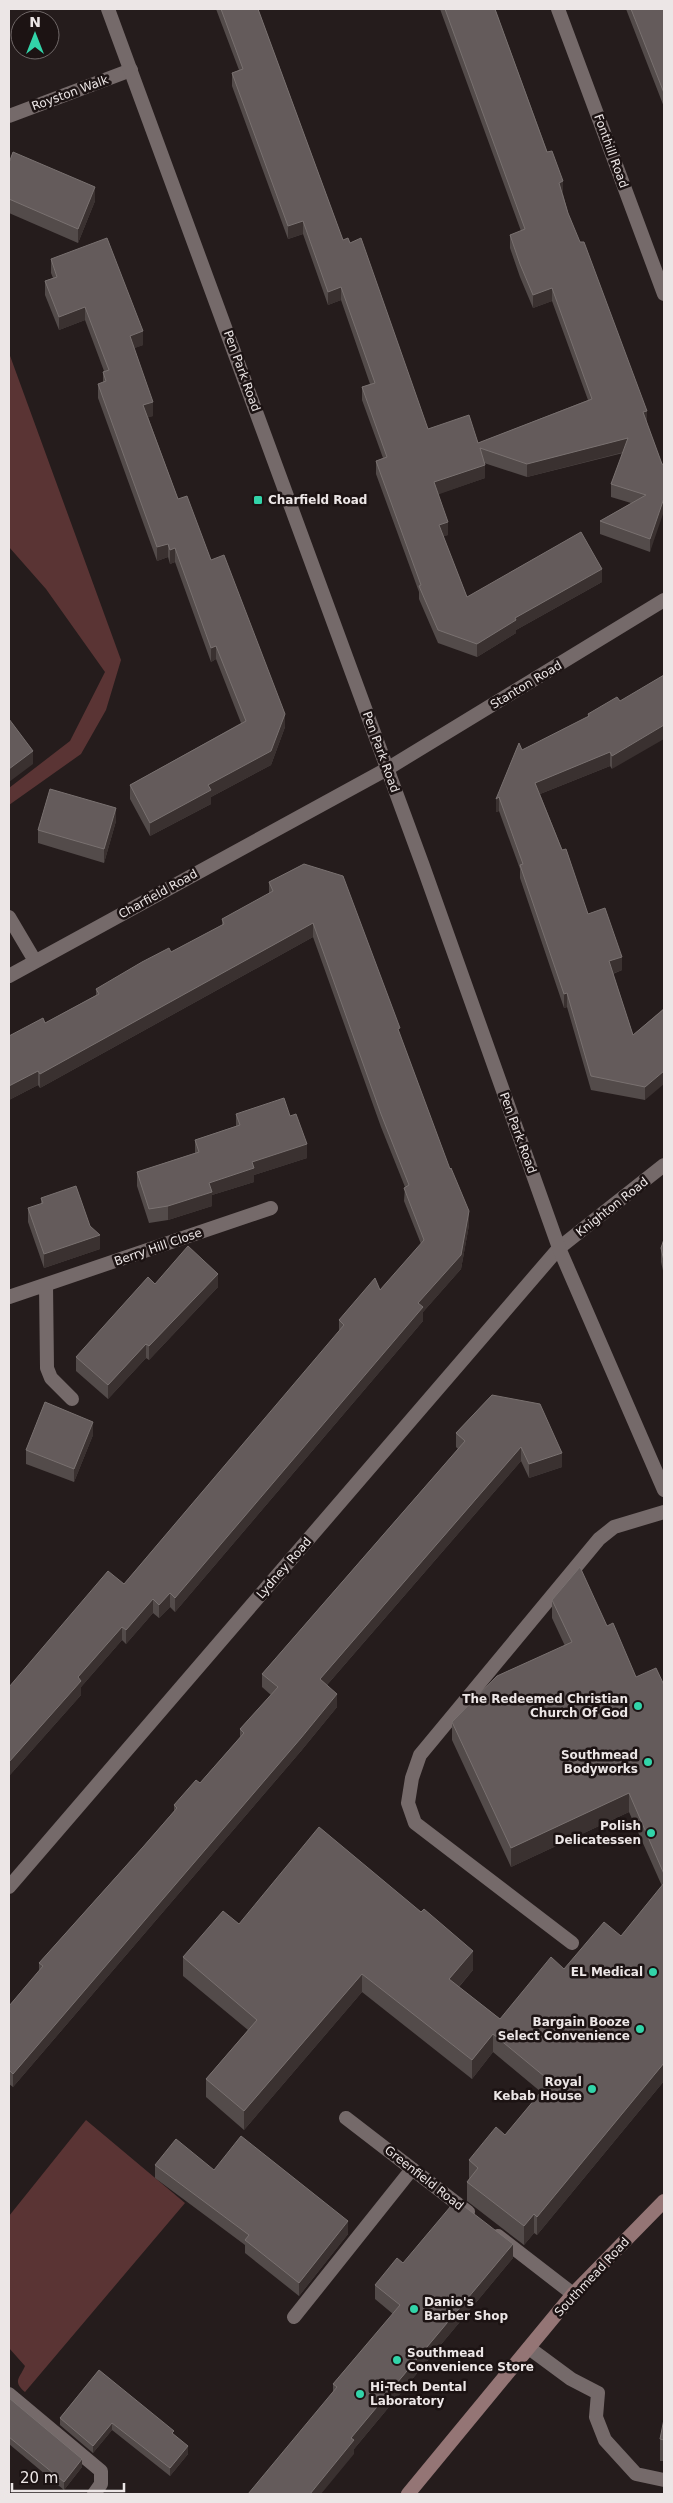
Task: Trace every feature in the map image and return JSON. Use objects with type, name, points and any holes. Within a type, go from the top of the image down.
[{"type":"main road","name":"Southmead Road","points":[[408,2494],[573,2294],[664,2201]]},
{"type":"street","name":"Pen Park Road","points":[[108,9],[387,769],[559,1248],[664,1490]]},
{"type":"street","name":"Fonthill Road","points":[[558,9],[664,294]]},
{"type":"street","name":"Royston Walk","points":[[9,116],[131,70]]},
{"type":"street","name":"Stanton Road","points":[[387,769],[664,600]]},
{"type":"street","name":"Charfield Road","points":[[9,976],[387,769]]},
{"type":"street","points":[[9,917],[34,961]]},
{"type":"street","name":"Knighton Road","points":[[559,1248],[664,1165]]},
{"type":"street","name":"Berry Hill Close","points":[[9,1297],[271,1208]]},
{"type":"street","name":"Lydney Road","points":[[9,1886],[559,1248]]},
{"type":"street","points":[[46,1285],[48,1368],[51,1378],[72,1399]]},
{"type":"street","points":[[572,1943],[415,1823],[408,1803],[412,1778],[420,1755],[599,1539],[614,1527],[664,1512]]},
{"type":"street","name":"Greenfield Road","points":[[346,2118],[573,2294]]},
{"type":"street","points":[[294,2317],[412,2169]]},
{"type":"street","points":[[529,2348],[571,2379],[598,2393],[596,2417],[605,2440],[636,2474],[664,2480]]},
{"type":"street","points":[[9,2394],[101,2471],[101,2484],[94,2494]]},
{"type":"shaded area","points":[[9,353],[121,660],[106,710],[81,754],[9,805],[9,788],[70,741],[105,672],[46,589],[9,547]]},
{"type":"shaded area","points":[[86,2120],[185,2203],[25,2392],[19,2385],[18,2379],[25,2366],[9,2348],[9,2216]]},
{"type":"building","points":[[221,9],[258,9],[343,240],[348,238],[350,243],[361,238],[428,429],[469,415],[478,443],[592,399],[552,288],[533,295],[520,264],[510,235],[525,229],[445,9],[495,9],[547,152],[552,151],[563,181],[559,183],[568,213],[580,242],[584,242],[647,411],[643,412],[664,465],[664,498],[650,539],[600,521],[646,495],[611,484],[628,438],[527,464],[480,448],[485,465],[434,482],[448,522],[439,525],[467,597],[581,532],[602,569],[515,618],[516,620],[477,644],[438,630],[419,586],[421,585],[376,461],[387,457],[362,387],[375,383],[341,287],[328,292],[303,221],[288,226],[232,73],[243,69]]},
{"type":"building","points":[[631,9],[664,9],[664,93]]},
{"type":"building","points":[[13,152],[95,187],[78,229],[9,199],[9,163]]},
{"type":"building","points":[[107,238],[143,331],[130,336],[153,402],[143,405],[178,499],[187,496],[211,560],[224,555],[285,714],[271,751],[208,785],[211,790],[150,823],[130,785],[246,721],[216,646],[211,648],[175,548],[170,550],[168,544],[157,547],[98,384],[106,381],[103,372],[109,370],[85,307],[59,317],[45,281],[57,277],[51,259]]},
{"type":"building","points":[[664,675],[664,725],[612,756],[610,752],[535,783],[562,850],[566,849],[588,914],[605,908],[622,957],[609,961],[633,1035],[664,1009],[664,1071],[645,1087],[591,1076],[567,993],[564,994],[520,865],[523,864],[499,797],[496,799],[519,743],[522,750],[589,716],[588,714],[617,697],[620,701]]},
{"type":"building","points":[[9,719],[33,751],[9,769]]},
{"type":"building","points":[[50,789],[116,808],[104,849],[38,830]]},
{"type":"building","points":[[304,864],[343,876],[450,1169],[469,1211],[461,1255],[418,1303],[423,1307],[175,1598],[170,1593],[159,1605],[153,1599],[126,1630],[122,1627],[78,1677],[81,1681],[9,1762],[9,1687],[108,1571],[124,1584],[344,1325],[339,1320],[375,1278],[380,1290],[424,1240],[404,1188],[409,1185],[381,1114],[313,923],[40,1074],[38,1071],[9,1086],[9,1036],[43,1018],[45,1023],[99,994],[96,989],[142,962],[169,948],[171,952],[224,924],[222,919],[273,891],[269,882]]},
{"type":"building","points":[[284,1098],[290,1116],[296,1114],[307,1144],[252,1162],[254,1168],[209,1183],[212,1192],[168,1206],[149,1209],[137,1172],[199,1152],[195,1140],[240,1125],[236,1114]]},
{"type":"building","points":[[76,1186],[90,1226],[100,1235],[44,1254],[28,1208],[43,1203],[41,1198]]},
{"type":"building","points":[[664,1239],[664,1261],[661,1248]]},
{"type":"building","points":[[188,1246],[218,1274],[149,1346],[146,1344],[108,1385],[76,1357],[148,1277],[155,1284]]},
{"type":"building","points":[[492,1395],[540,1404],[562,1453],[529,1464],[521,1447],[320,1679],[337,1694],[13,2074],[9,2070],[9,2006],[43,1966],[39,1963],[177,1808],[174,1805],[196,1780],[200,1783],[244,1733],[240,1729],[278,1687],[262,1674],[465,1441],[456,1433]]},
{"type":"building","points":[[45,1402],[93,1422],[74,1469],[26,1450]]},
{"type":"building","points":[[580,1567],[607,1626],[613,1623],[636,1677],[656,1668],[664,1685],[664,1874],[629,1793],[511,1848],[452,1722],[497,1676],[572,1642],[552,1600]]},
{"type":"building","points":[[319,1827],[421,1912],[424,1909],[473,1951],[449,1979],[500,2019],[551,1957],[564,1969],[604,1922],[621,1936],[664,1883],[664,2063],[537,2217],[534,2214],[524,2226],[467,2182],[478,2168],[469,2160],[496,2127],[505,2135],[550,2081],[493,2034],[472,2060],[362,1974],[244,2111],[206,2079],[257,2020],[183,1957],[223,1911],[239,1924]]},
{"type":"building","points":[[241,2136],[348,2221],[299,2283],[245,2240],[249,2235],[155,2165],[176,2139],[214,2170]]},
{"type":"building","points":[[456,2200],[513,2244],[351,2438],[354,2440],[310,2494],[248,2494],[337,2387],[333,2384],[400,2305],[375,2285],[397,2258],[403,2263]]},
{"type":"building","points":[[99,2370],[174,2431],[172,2433],[188,2446],[170,2468],[112,2423],[93,2446],[60,2418]]},
{"type":"building","points":[[9,2398],[82,2459],[64,2482],[9,2437]]},
{"type":"building","points":[[664,2419],[664,2440],[660,2439]]},
{"type":"place","name":"Charfield Road","points":[[258,500]]},
{"type":"place","name":"The Redeemed Christian Church Of God","points":[[638,1706]]},
{"type":"place","name":"Southmead Bodyworks","points":[[648,1762]]},
{"type":"place","name":"Polish Delicatessen","points":[[651,1833]]},
{"type":"place","name":"EL Medical","points":[[653,1972]]},
{"type":"place","name":"Bargain Booze Select Convenience","points":[[640,2029]]},
{"type":"place","name":"Royal Kebab House","points":[[592,2089]]},
{"type":"place","name":"Danio's Barber Shop","points":[[414,2309]]},
{"type":"place","name":"Southmead Convenience Store","points":[[397,2360]]},
{"type":"place","name":"Hi-Tech Dental Laboratory","points":[[360,2394]]}]
